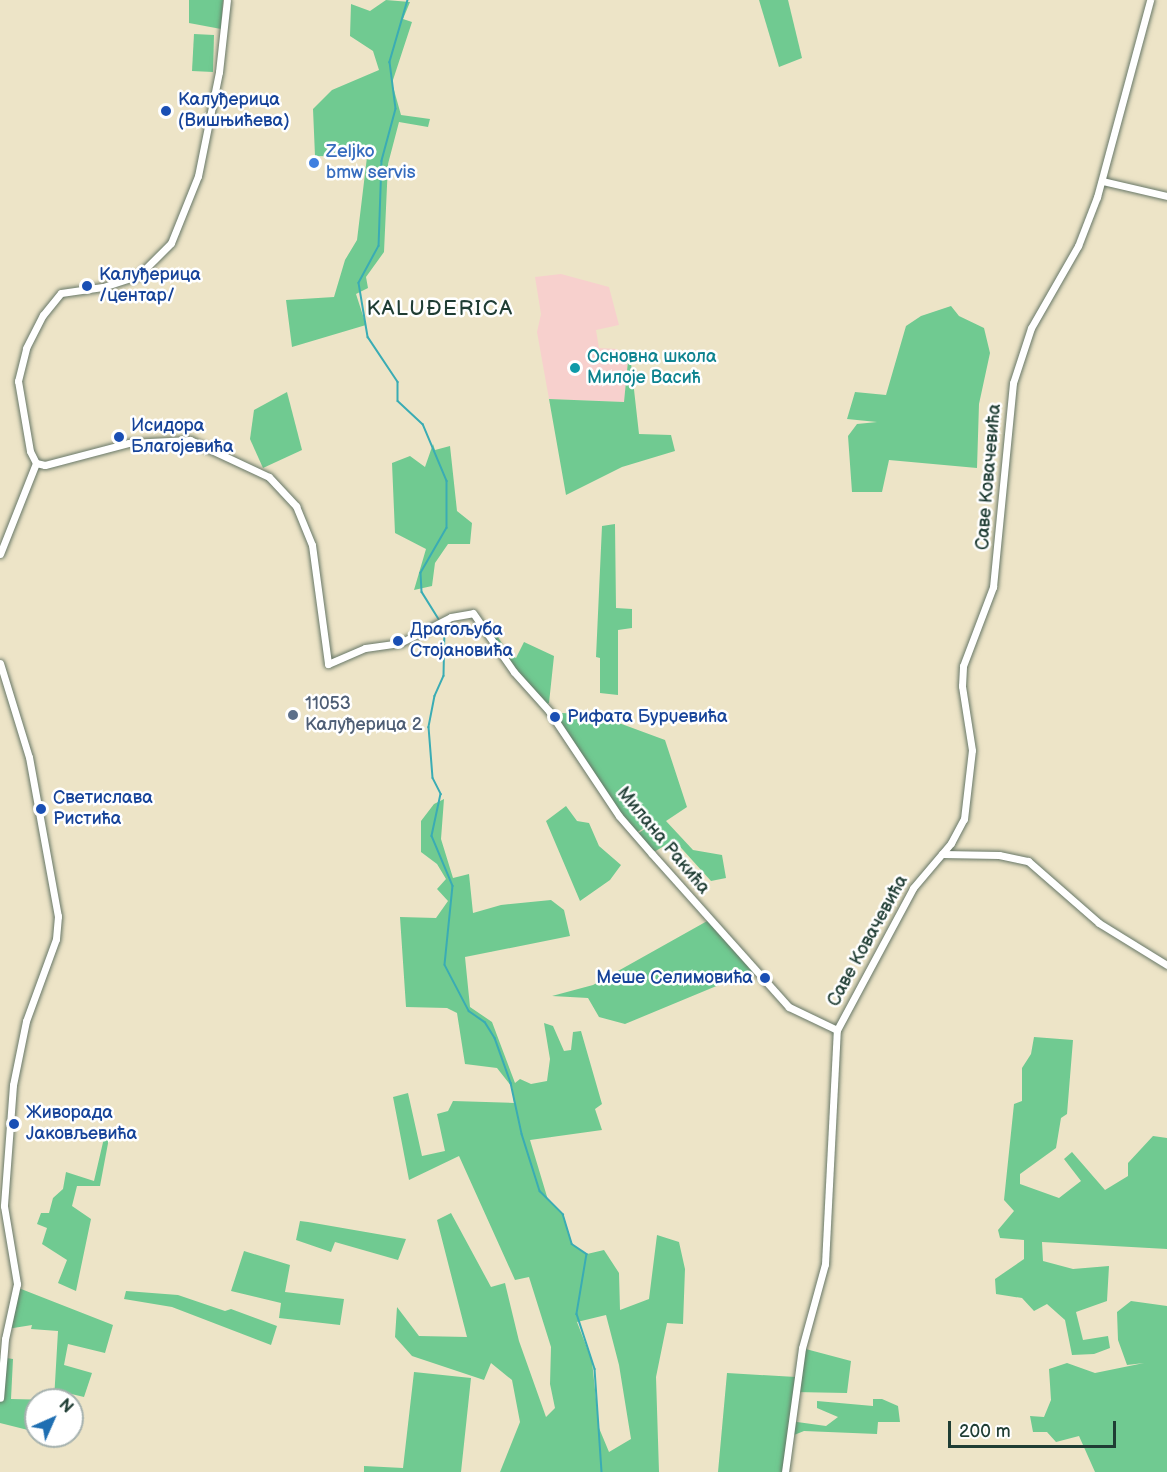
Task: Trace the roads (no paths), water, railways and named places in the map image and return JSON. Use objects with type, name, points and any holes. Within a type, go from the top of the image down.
[{"type":"street","points":[[0,554],[36,463],[30,451],[18,381],[26,348],[43,315],[61,293],[103,287],[139,275],[171,243],[198,176],[219,72],[227,0]]},
{"type":"street","name":"Саве Ковачевића","points":[[785,1472],[802,1348],[825,1264],[837,1030],[913,888],[962,827],[970,787],[972,750],[962,680],[968,647],[993,587],[1013,383],[1031,328],[1078,246],[1102,181],[1150,0]]},
{"type":"street","points":[[1102,181],[1167,196]]},
{"type":"street","name":"Милана Ракића","points":[[36,463],[42,465],[129,443],[190,440],[269,477],[296,506],[312,545],[328,664],[365,648],[400,643],[451,617],[473,613],[514,672],[555,719],[619,816],[652,855],[789,1007],[837,1030]]},
{"type":"street","points":[[0,663],[29,757],[58,916],[56,939],[26,1021],[14,1085],[4,1206],[16,1284],[5,1339],[0,1398]]},
{"type":"street","points":[[942,854],[999,855],[1032,863],[1099,923],[1167,965]]},
{"type":"waterway","points":[[408,0],[390,62],[396,109],[382,161],[379,246],[359,283],[368,337],[398,382],[398,401],[423,424],[447,481],[447,528],[421,573],[422,592],[439,619]]},
{"type":"waterway","points":[[445,628],[444,676],[435,696],[429,727],[433,778],[441,794],[432,836],[453,886],[445,965],[469,1011],[485,1022],[495,1038],[511,1083],[522,1134],[540,1191],[563,1214],[572,1244],[587,1254],[577,1314],[595,1369],[602,1472]]},
{"type":"place","name":"Калуђерица (Вишњићева)","points":[[166,111]]},
{"type":"place","name":"Zeljko bmw servis","points":[[314,163]]},
{"type":"place","name":"Калуђерица /центар/","points":[[87,286]]},
{"type":"place","name":"Основна школа Милоје Васић","points":[[575,368]]},
{"type":"place","name":"Исидора Благојевића","points":[[119,437]]},
{"type":"place","name":"Драгољуба Стојановића","points":[[398,641]]},
{"type":"place","name":"11053 Калуђерица 2","points":[[293,715]]},
{"type":"place","name":"Рифата Бурџевића","points":[[555,717]]},
{"type":"place","name":"Светислава Ристића","points":[[41,809]]},
{"type":"place","name":"Меше Селимовића","points":[[765,978]]},
{"type":"place","name":"Живорада Јаковљевића","points":[[14,1124]]},
{"type":"district","name":"KALUĐERICA","points":[[440,309]]}]
